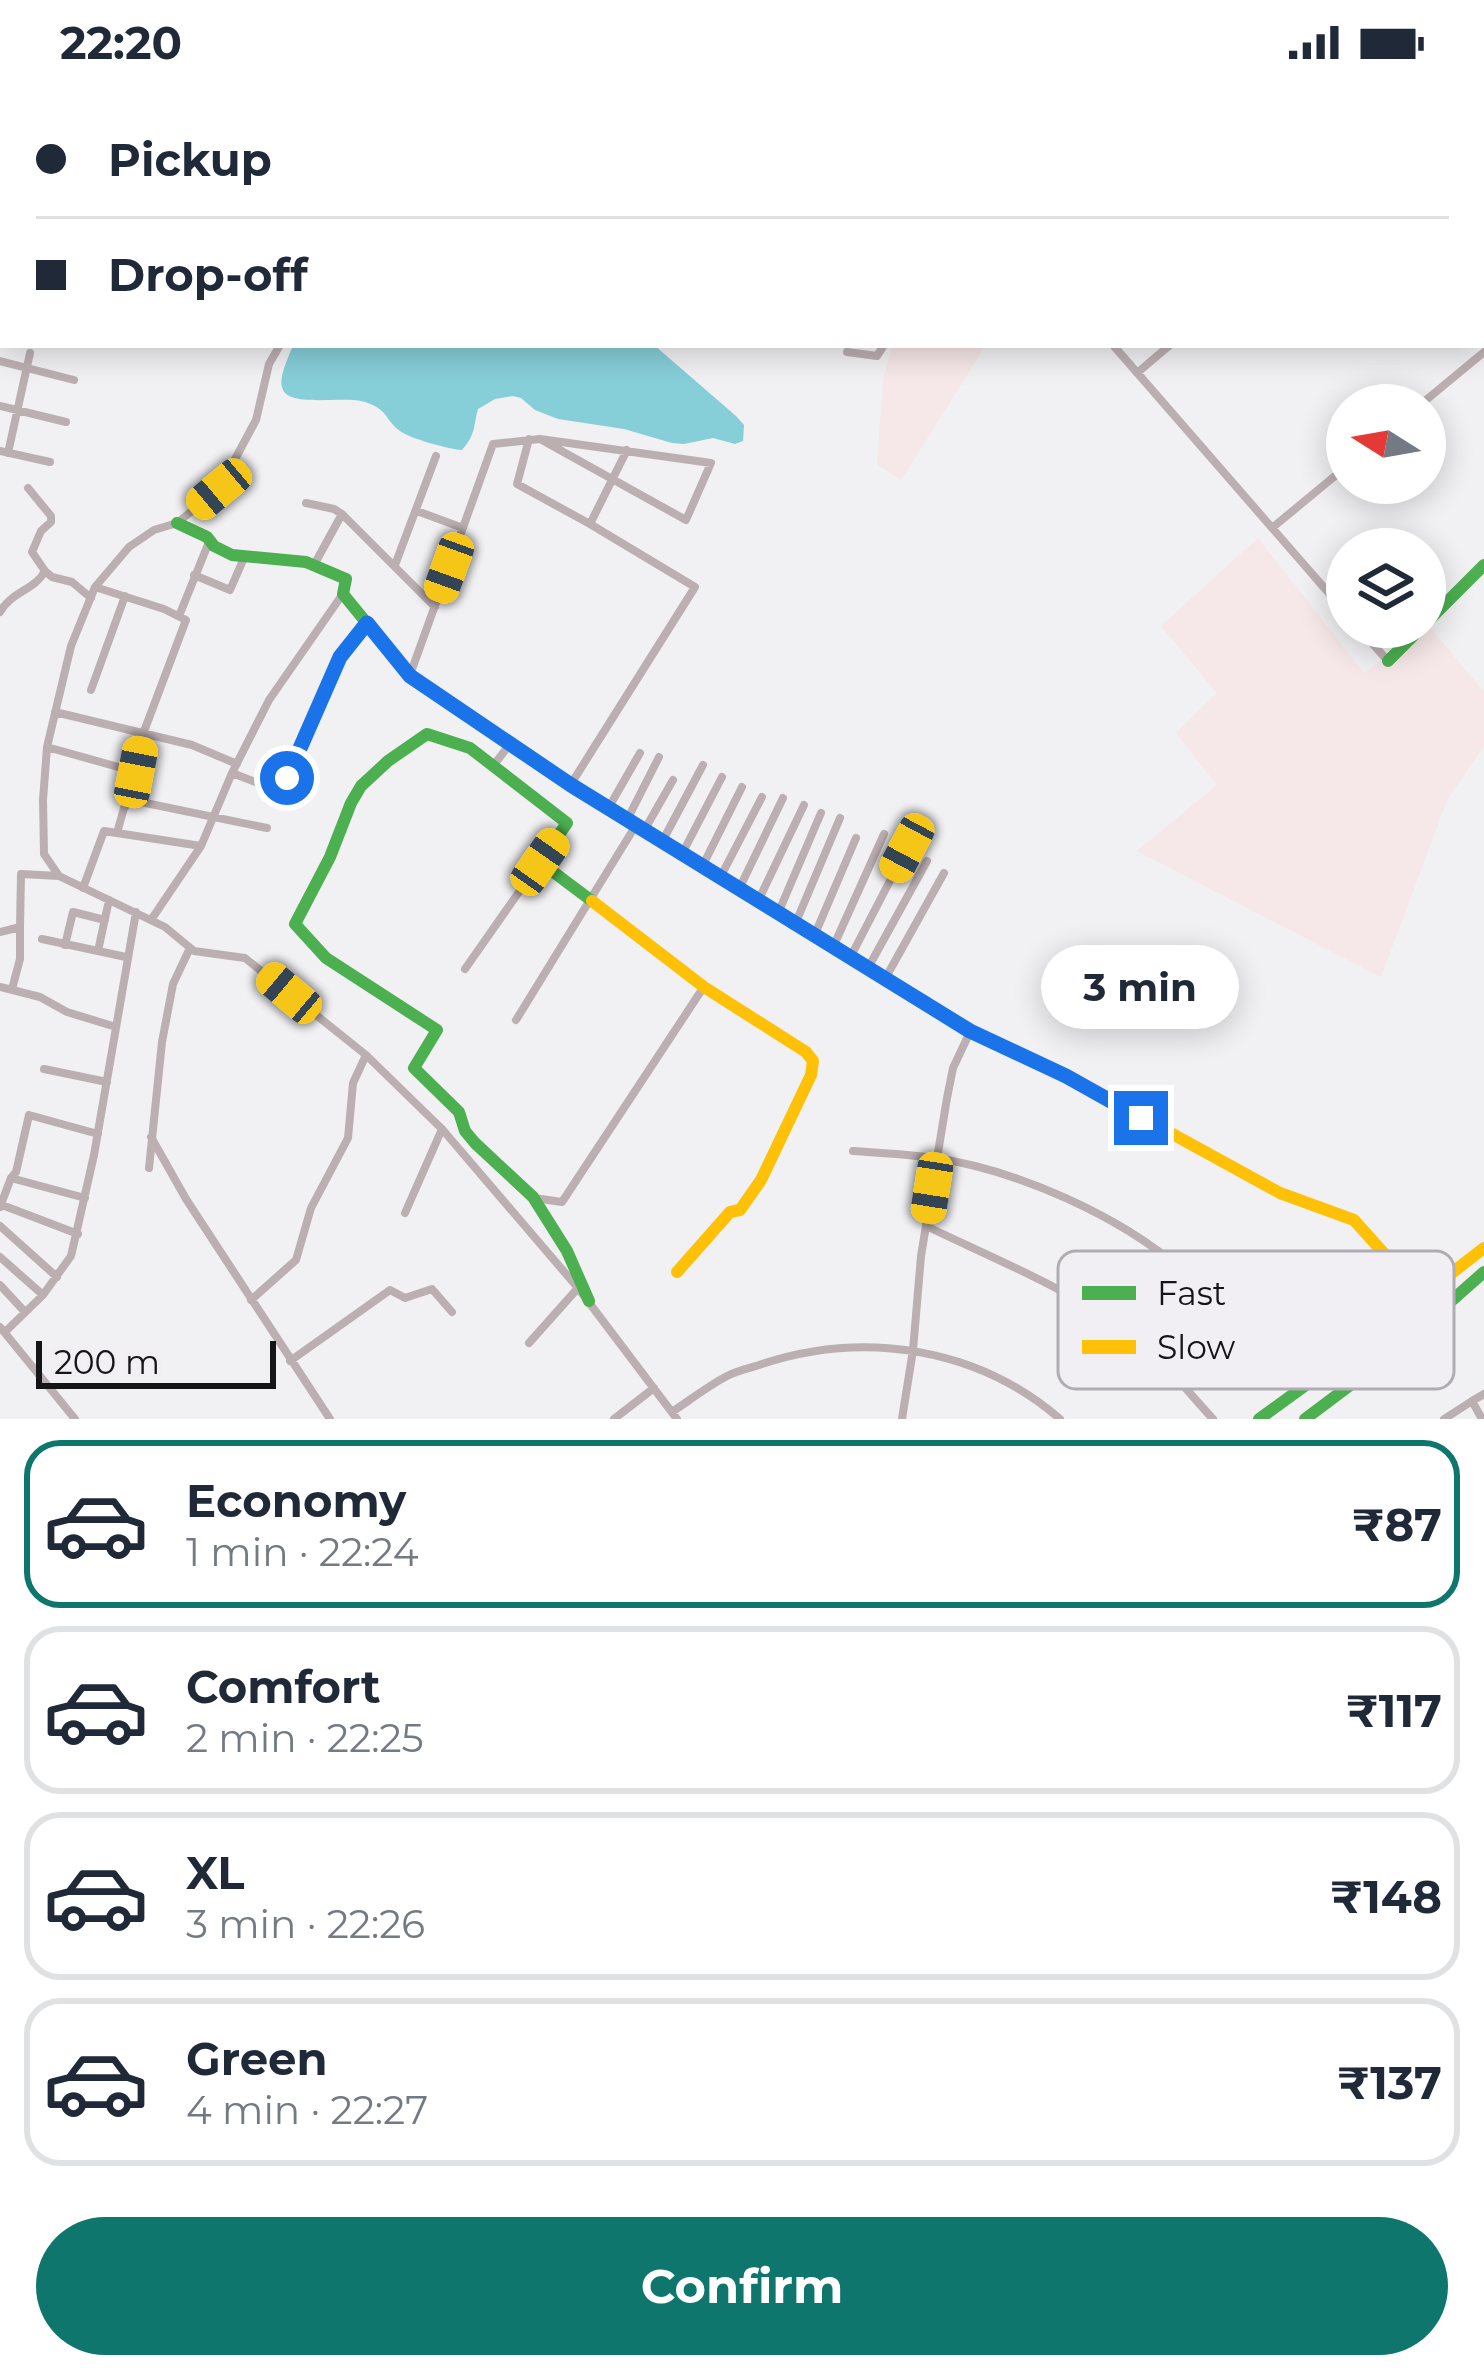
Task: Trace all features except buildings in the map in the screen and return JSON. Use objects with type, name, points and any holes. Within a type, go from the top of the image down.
[{"type":"main road","points":[[177,524],[207,537],[232,556],[307,562],[346,580],[343,593],[410,676],[571,785],[970,1031],[1066,1076],[1280,1193],[1354,1220],[1382,1251]]},
{"type":"main road","points":[[1446,604],[1484,565]]},
{"type":"main road","points":[[1388,661],[1401,648]]},
{"type":"main road","points":[[589,1301],[567,1252],[533,1197],[465,1132],[459,1112],[414,1068],[436,1030],[326,958],[295,924],[333,852],[356,793],[427,734],[470,748],[567,823],[540,862],[704,986],[813,1060],[811,1076],[761,1180],[740,1210],[730,1213],[677,1272]]},
{"type":"main road","points":[[1454,1272],[1484,1247]]},
{"type":"main road","points":[[1454,1299],[1484,1272]]},
{"type":"main road","points":[[1258,1419],[1302,1389]]},
{"type":"main road","points":[[1305,1419],[1345,1389]]},
{"type":"street","points":[[41,875],[47,747],[71,646],[95,587],[129,548],[154,530],[177,524],[219,489],[256,420],[269,364],[278,348]]},
{"type":"street","points":[[847,352],[877,356],[882,348]]},
{"type":"street","points":[[1116,348],[1326,590]]},
{"type":"street","points":[[1137,373],[1166,348]]},
{"type":"street","points":[[1445,384],[1484,352]]},
{"type":"street","points":[[29,353],[4,452],[50,462]]},
{"type":"street","points":[[0,361],[74,380]]},
{"type":"street","points":[[0,406],[66,422]]},
{"type":"street","points":[[529,439],[517,484],[695,587],[571,785]]},
{"type":"street","points":[[410,676],[493,444],[540,439],[711,463],[686,520],[540,439]]},
{"type":"street","points":[[590,524],[627,450]]},
{"type":"street","points":[[395,565],[436,456]]},
{"type":"street","points":[[1272,527],[1326,483]]},
{"type":"street","points":[[28,488],[51,516],[32,552],[52,577],[72,582],[91,598]]},
{"type":"street","points":[[306,503],[342,514],[435,607]]},
{"type":"street","points":[[417,511],[463,528]]},
{"type":"street","points":[[314,565],[342,514]]},
{"type":"street","points":[[179,616],[209,542]]},
{"type":"street","points":[[194,575],[230,590],[244,558]]},
{"type":"street","points":[[0,612],[7,600],[41,579],[45,571]]},
{"type":"street","points":[[95,587],[186,620],[143,734],[131,800],[117,833]]},
{"type":"street","points":[[151,920],[201,846],[269,700],[343,593]]},
{"type":"street","points":[[91,690],[124,596]]},
{"type":"street","points":[[55,712],[192,745],[258,782],[287,778],[340,657],[367,623]]},
{"type":"street","points":[[1377,648],[1388,661]]},
{"type":"street","points":[[493,766],[510,744]]},
{"type":"street","points":[[47,747],[136,772]]},
{"type":"street","points":[[608,808],[640,753]]},
{"type":"street","points":[[636,825],[659,757]]},
{"type":"street","points":[[662,842],[703,765]]},
{"type":"street","points":[[682,854],[722,777]]},
{"type":"street","points":[[516,1021],[636,825],[673,780]]},
{"type":"street","points":[[702,866],[742,787]]},
{"type":"street","points":[[720,877],[762,797]]},
{"type":"street","points":[[739,889],[783,798]]},
{"type":"street","points":[[131,800],[267,828]]},
{"type":"street","points":[[758,901],[805,805]]},
{"type":"street","points":[[778,913],[821,813]]},
{"type":"street","points":[[796,924],[840,818]]},
{"type":"street","points":[[83,888],[104,831],[201,846]]},
{"type":"street","points":[[833,946],[884,834]]},
{"type":"street","points":[[814,935],[856,838]]},
{"type":"street","points":[[850,957],[907,848]]},
{"type":"street","points":[[44,854],[59,876]]},
{"type":"street","points":[[868,968],[927,861]]},
{"type":"street","points":[[465,969],[540,862]]},
{"type":"street","points":[[885,979],[944,873]]},
{"type":"street","points":[[11,989],[20,959],[21,874],[59,876],[151,920],[194,951],[245,958],[366,1055],[442,1129],[589,1301],[675,1415],[728,1375],[796,1353],[833,1348],[913,1349],[958,1360],[1034,1397],[1060,1419]]},
{"type":"street","points":[[98,952],[109,900]]},
{"type":"street","points":[[65,945],[73,912],[105,920]]},
{"type":"street","points":[[74,1419],[2,1330],[43,1295],[71,1256],[98,1134],[136,912]]},
{"type":"street","points":[[0,932],[20,927]]},
{"type":"street","points":[[42,939],[126,957]]},
{"type":"street","points":[[149,1168],[162,1042],[173,984],[190,948]]},
{"type":"street","points":[[533,1197],[562,1202],[704,986]]},
{"type":"street","points":[[0,987],[116,1027]]},
{"type":"street","points":[[902,1419],[937,1159],[953,1068],[970,1031]]},
{"type":"street","points":[[251,1300],[296,1260],[311,1208],[348,1138],[353,1083],[366,1055]]},
{"type":"street","points":[[44,1069],[107,1082]]},
{"type":"street","points":[[78,1234],[1,1206],[16,1172],[29,1114],[98,1134]]},
{"type":"street","points":[[405,1213],[442,1129]]},
{"type":"street","points":[[151,1137],[186,1199],[330,1419]]},
{"type":"street","points":[[853,1151],[937,1159],[1027,1183],[1095,1214],[1156,1251]]},
{"type":"street","points":[[11,1178],[85,1198]]},
{"type":"street","points":[[0,1226],[57,1277]]},
{"type":"street","points":[[926,1226],[1058,1290]]},
{"type":"street","points":[[0,1257],[43,1295]]},
{"type":"street","points":[[0,1285],[25,1312]]},
{"type":"street","points":[[529,1343],[578,1288]]},
{"type":"street","points":[[290,1361],[389,1290],[405,1298],[432,1289],[452,1312]]},
{"type":"street","points":[[614,1419],[654,1388]]},
{"type":"street","points":[[1185,1389],[1213,1419]]},
{"type":"street","points":[[1444,1419],[1484,1394]]},
{"type":"street","points":[[1472,1401],[1481,1419]]},
{"type":"shaded area","points":[[891,348],[984,348],[901,480],[877,464],[883,381]]},
{"type":"shaded area","points":[[1258,538],[1326,625],[1326,648],[1344,648],[1364,673],[1397,648],[1446,647],[1484,692],[1484,746],[1447,800],[1381,977],[1137,851],[1217,785],[1176,733],[1217,693],[1161,626]]},
{"type":"water","points":[[292,348],[657,348],[736,416],[744,425],[743,441],[735,444],[713,438],[672,443],[624,429],[558,419],[513,396],[478,409],[467,444],[462,450],[449,448],[405,434],[365,402],[288,395],[281,380]]},
{"type":"traffic: fast","points":[[177,523],[232,555],[306,562],[346,579],[343,594],[410,676],[571,785],[970,1031],[1074,1080]]},
{"type":"traffic: fast","points":[[1446,603],[1484,565]]},
{"type":"traffic: fast","points":[[1388,661],[1401,648]]},
{"type":"traffic: fast","points":[[589,1301],[567,1251],[533,1197],[475,1143],[459,1112],[414,1068],[437,1030],[326,958],[295,924],[361,786],[427,734],[470,748],[567,823],[540,862],[592,901]]},
{"type":"traffic: fast","points":[[1454,1299],[1484,1272]]},
{"type":"traffic: fast","points":[[1259,1419],[1300,1389]]},
{"type":"traffic: fast","points":[[1305,1419],[1345,1389]]},
{"type":"traffic: slow","points":[[592,901],[704,987],[813,1061],[811,1075],[761,1180],[740,1210],[730,1212],[677,1272]]},
{"type":"traffic: slow","points":[[1074,1080],[1280,1193],[1354,1220],[1382,1251]]},
{"type":"traffic: slow","points":[[1454,1271],[1484,1248]]},
{"type":"route","points":[[287,778],[340,657],[367,623],[410,676],[571,785],[970,1031],[1141,1118]]}]
